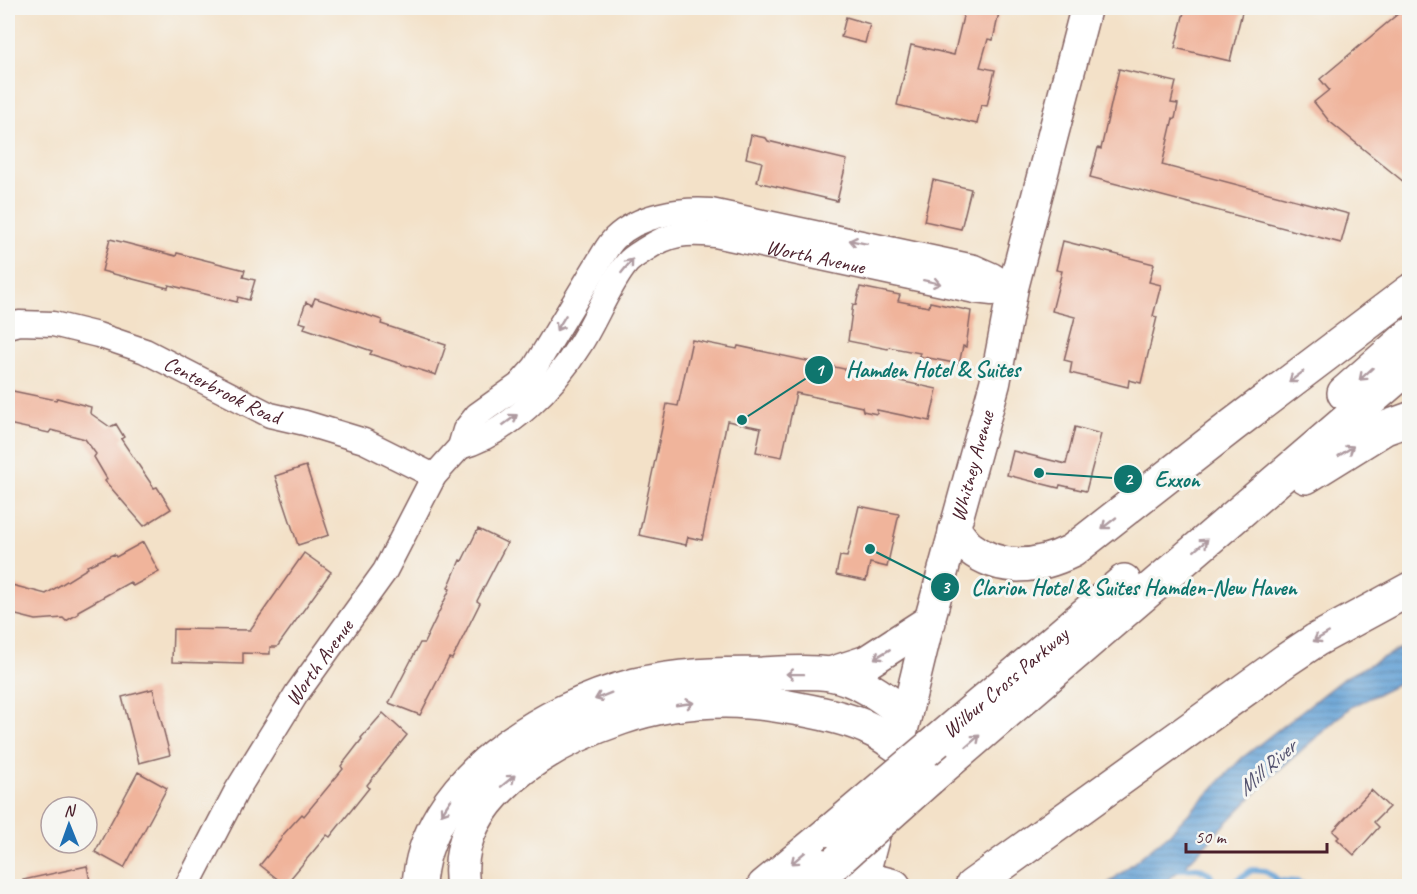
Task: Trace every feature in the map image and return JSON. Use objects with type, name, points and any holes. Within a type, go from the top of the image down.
[{"type":"highway","points":[[954,531],[978,553],[1010,564],[1040,564],[1072,551],[1410,291]]},
{"type":"highway","name":"Wilbur Cross Parkway","points":[[764,886],[937,741],[1410,335]]},
{"type":"highway","name":"Wilbur Cross Parkway","points":[[807,886],[853,876],[929,779],[1410,366]]},
{"type":"highway","points":[[1225,525],[1266,507],[1308,476],[1384,428],[1410,420]]},
{"type":"highway","points":[[972,886],[1286,660],[1316,640],[1410,589]]},
{"type":"highway","points":[[1006,886],[1304,672],[1410,611]]},
{"type":"highway","points":[[830,674],[867,662],[929,622]]},
{"type":"highway","points":[[419,886],[428,843],[439,818],[457,791],[483,766],[541,723],[610,693],[635,685],[678,677],[774,673],[830,674],[866,687],[906,714]]},
{"type":"highway","points":[[463,886],[463,849],[467,834],[475,817],[504,783],[552,750],[591,729],[623,717],[689,703],[724,701],[760,703],[850,722],[870,729],[899,747]]},
{"type":"highway","points":[[853,876],[894,886]]},
{"type":"main road","name":"Whitney Avenue","points":[[853,876],[899,747],[929,622],[995,383],[1013,288],[1086,8]]},
{"type":"street","name":"Worth Avenue","points":[[187,886],[237,790],[297,693],[385,572],[434,476],[460,447],[465,429],[477,415],[519,385],[535,367],[615,238],[632,226],[659,216],[694,210],[711,211],[734,227]]},
{"type":"street","points":[[632,226],[648,248]]},
{"type":"street","name":"Worth Avenue","points":[[460,447],[488,436],[529,406],[549,387],[579,348],[627,263],[658,241],[673,235],[734,227],[904,264],[975,267],[1013,288]]},
{"type":"street","name":"Centerbrook Road","points":[[8,326],[19,323],[53,324],[98,335],[145,351],[270,415],[364,441],[434,476]]},
{"type":"water","name":"Mill River","points":[[1409,644],[1409,679],[1351,707],[1272,776],[1183,868],[1159,886],[1105,886],[1169,834],[1242,758],[1344,678]]},
{"type":"building","points":[[965,8],[1000,8],[993,40],[988,39],[980,67],[995,70],[987,106],[981,105],[977,124],[897,105],[911,45],[954,55]]},
{"type":"building","points":[[1185,8],[1243,8],[1230,61],[1175,48]]},
{"type":"building","points":[[1405,8],[1410,8],[1410,187],[1329,121],[1314,102],[1329,90],[1320,79]]},
{"type":"building","points":[[846,17],[870,24],[865,43],[841,37]]},
{"type":"building","points":[[1119,69],[1176,82],[1171,103],[1178,104],[1162,165],[1349,214],[1341,243],[1090,177],[1098,148],[1101,149]]},
{"type":"building","points":[[751,135],[847,160],[837,201],[757,182],[762,162],[746,158]]},
{"type":"building","points":[[933,180],[971,189],[961,229],[924,221]]},
{"type":"building","points":[[110,239],[245,270],[243,277],[255,280],[249,300],[238,297],[237,302],[102,271]]},
{"type":"building","points":[[1063,241],[1154,264],[1149,282],[1161,285],[1153,316],[1157,317],[1141,383],[1129,380],[1128,387],[1070,373],[1072,362],[1064,360],[1075,317],[1052,311],[1062,271],[1056,270]]},
{"type":"building","points":[[860,287],[900,295],[898,301],[929,307],[930,302],[971,311],[966,347],[963,346],[959,364],[919,356],[920,353],[848,341],[853,304],[856,305]]},
{"type":"building","points":[[315,298],[382,320],[381,324],[446,345],[436,375],[370,354],[372,351],[304,328],[306,324],[299,322],[306,302],[312,305]]},
{"type":"building","points":[[692,340],[737,349],[738,346],[937,389],[930,421],[877,410],[877,414],[863,411],[862,407],[796,393],[782,457],[756,452],[761,428],[727,421],[702,540],[688,537],[686,545],[639,535],[667,404],[678,406]]},
{"type":"building","points":[[8,390],[56,400],[57,398],[91,407],[90,413],[110,427],[116,424],[124,437],[121,439],[171,509],[144,526],[105,481],[107,479],[94,457],[96,454],[85,439],[51,430],[49,433],[8,424]]},
{"type":"building","points":[[1075,427],[1101,434],[1086,491],[1060,485],[1059,488],[1007,475],[1013,451],[1066,464]]},
{"type":"building","points":[[306,466],[329,535],[298,545],[275,476]]},
{"type":"building","points":[[859,506],[899,514],[887,567],[870,563],[866,581],[836,575],[840,556],[847,557]]},
{"type":"building","points":[[478,529],[507,543],[477,601],[480,603],[452,659],[449,658],[420,715],[389,703],[420,643],[424,643],[450,589],[448,588],[460,560],[462,561]]},
{"type":"building","points":[[143,542],[159,572],[133,586],[130,582],[78,611],[78,614],[66,621],[63,618],[36,620],[8,613],[8,584],[46,594],[88,568],[87,566],[114,554],[116,557]]},
{"type":"building","points":[[304,553],[331,572],[277,647],[270,647],[270,654],[243,653],[243,664],[172,662],[173,629],[250,630]]},
{"type":"building","points":[[153,689],[170,755],[139,763],[122,697]]},
{"type":"building","points":[[383,713],[407,735],[330,837],[327,835],[285,885],[260,865],[281,837],[302,814],[304,816],[343,769],[341,766],[361,738]]},
{"type":"building","points":[[138,772],[167,788],[124,868],[99,854],[99,845]]},
{"type":"building","points":[[1371,790],[1389,807],[1374,822],[1379,827],[1354,855],[1337,839],[1339,837],[1333,831]]},
{"type":"building","points":[[87,866],[91,886],[23,886],[23,880]]},
{"type":"waterway","points":[[1177,869],[1198,868],[1210,874],[1214,886]]},
{"type":"waterway","points":[[1228,886],[1252,870],[1266,871],[1279,881],[1297,882],[1306,886]]},
{"type":"place","name":"Hamden Hotel & Suites","points":[[742,420]]},
{"type":"place","name":"Exxon","points":[[1039,473]]},
{"type":"place","name":"Clarion Hotel & Suites Hamden-New Haven","points":[[870,549]]}]
